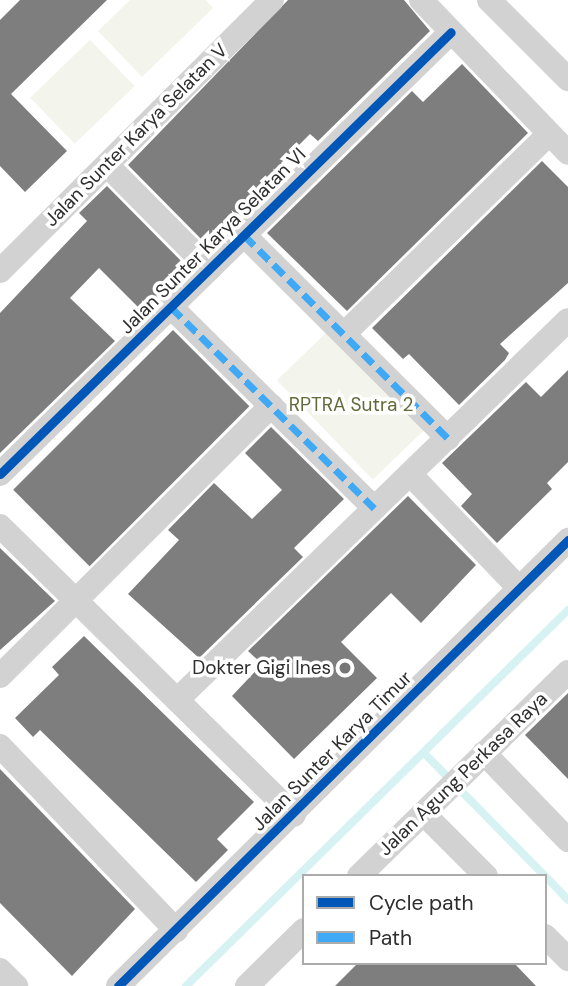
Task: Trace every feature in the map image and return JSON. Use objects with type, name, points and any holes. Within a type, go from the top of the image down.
[{"type":"street","name":"Jalan Sunter Karya Selatan V","points":[[0,271],[272,0]]},
{"type":"street","points":[[421,0],[568,153]]},
{"type":"street","points":[[489,0],[568,79]]},
{"type":"street","name":"Jalan Sunter Karya Selatan VI","points":[[0,474],[451,32]]},
{"type":"street","points":[[344,334],[549,134]]},
{"type":"street","points":[[107,165],[210,268]]},
{"type":"street","points":[[244,234],[448,438]]},
{"type":"street","points":[[171,307],[374,508]]},
{"type":"street","points":[[177,700],[568,320]]},
{"type":"street","points":[[0,676],[271,406]]},
{"type":"street","points":[[410,474],[519,587]]},
{"type":"street","points":[[0,526],[294,815]]},
{"type":"street","name":"Jalan Sunter Karya Timur","points":[[118,986],[294,815],[568,540]]},
{"type":"street","name":"Jalan Agung Perkasa Raya","points":[[361,874],[568,672]]},
{"type":"street","points":[[0,746],[176,930]]},
{"type":"street","points":[[476,761],[568,839]]},
{"type":"street","points":[[431,804],[484,874]]},
{"type":"street","points":[[247,986],[302,932]]},
{"type":"street","points":[[547,938],[568,959]]},
{"type":"street","points":[[0,971],[16,986]]},
{"type":"green space","points":[[130,0],[206,0],[213,8],[142,77],[98,31]]},
{"type":"green space","points":[[90,40],[134,86],[75,144],[30,98]]},
{"type":"green space","name":"RPTRA Sutra 2","points":[[328,331],[424,430],[373,480],[277,380]]},
{"type":"building","points":[[20,0],[107,0],[11,94],[67,151],[25,192],[0,166],[0,20]]},
{"type":"building","points":[[288,0],[404,0],[430,31],[318,141],[310,134],[281,163],[289,170],[208,246],[128,165]]},
{"type":"building","points":[[462,64],[528,133],[347,311],[267,233],[412,91],[423,102]]},
{"type":"building","points":[[542,161],[568,187],[568,283],[500,344],[509,353],[505,360],[459,405],[409,354],[403,359],[372,328]]},
{"type":"building","points":[[107,186],[188,268],[143,312],[99,268],[70,298],[115,341],[0,453],[0,313],[87,221],[79,213]]},
{"type":"building","points":[[173,330],[249,406],[90,566],[13,490]]},
{"type":"building","points":[[568,370],[568,462],[547,483],[552,489],[497,543],[461,506],[472,494],[442,463],[526,382],[541,397]]},
{"type":"building","points":[[271,427],[344,499],[294,548],[303,557],[199,658],[128,594],[179,540],[168,530],[214,483],[252,519],[282,490],[245,453]]},
{"type":"building","points":[[408,496],[476,565],[421,623],[391,593],[341,642],[377,678],[294,759],[232,696],[262,664],[248,651]]},
{"type":"building","points":[[0,548],[55,601],[0,650]]},
{"type":"building","points":[[84,636],[254,802],[217,839],[228,850],[196,882],[40,730],[33,737],[15,718],[59,675],[52,667]]},
{"type":"building","points":[[568,693],[568,779],[525,735]]},
{"type":"building","points":[[0,769],[135,909],[72,976],[0,903]]},
{"type":"building","points":[[356,965],[516,965],[536,986],[335,986]]},
{"type":"waterway","points":[[186,986],[568,610]]},
{"type":"waterway","points":[[424,753],[543,874]]},
{"type":"waterway","points":[[547,878],[568,900]]},
{"type":"marked path","points":[[244,235],[448,438]]},
{"type":"marked path","points":[[171,307],[374,508]]},
{"type":"cycle path","points":[[0,474],[451,32]]},
{"type":"cycle path","points":[[118,986],[568,540]]},
{"type":"place","name":"Dokter Gigi Ines","points":[[345,668]]}]
